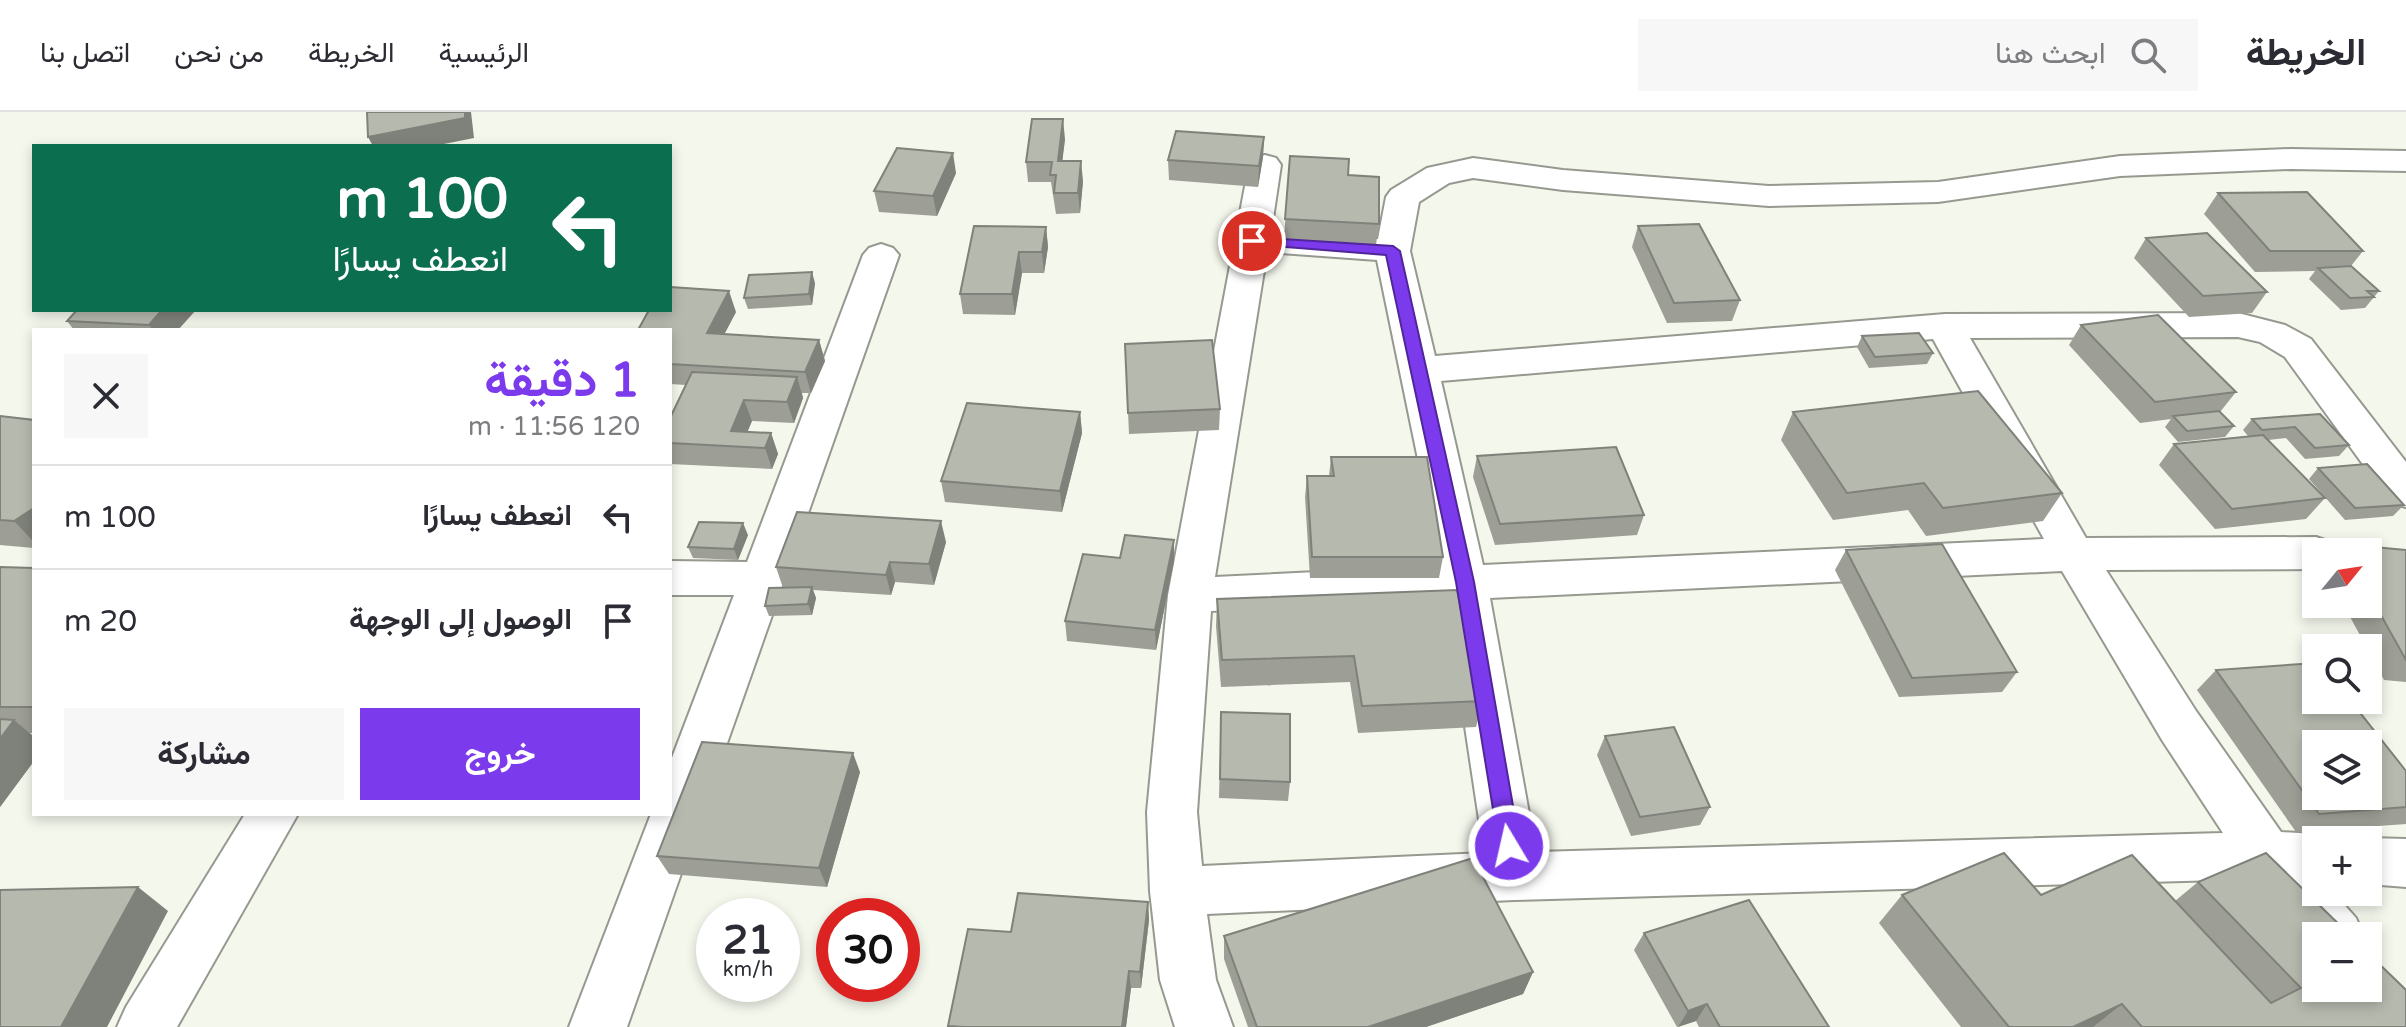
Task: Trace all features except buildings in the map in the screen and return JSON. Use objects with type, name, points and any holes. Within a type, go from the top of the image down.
[{"type":"street","points":[[1514,876],[1465,582],[1393,251],[1403,197],[1439,175],[1473,168],[1563,180],[1769,196],[1938,192],[2120,166],[2291,159],[2406,161]]},
{"type":"street","points":[[1204,1027],[1188,980],[1177,891],[1172,812],[1190,595],[1265,165]]},
{"type":"street","points":[[1252,241],[1393,251]]},
{"type":"street","points":[[598,1027],[881,255]]},
{"type":"street","points":[[1417,370],[1945,326],[2238,325],[2272,333],[2298,348],[2406,492]]},
{"type":"street","points":[[1945,326],[2072,554],[2160,696],[2292,856],[2329,922]]},
{"type":"street","points":[[1190,595],[2072,554],[2302,553]]},
{"type":"street","points":[[672,578],[762,579]]},
{"type":"street","points":[[146,1027],[272,816]]},
{"type":"street","points":[[1177,891],[1514,876],[2292,856]]},
{"type":"street","points":[[2382,862],[2406,863]]},
{"type":"route","points":[[1252,241],[1393,251],[1465,582],[1509,846]]}]
